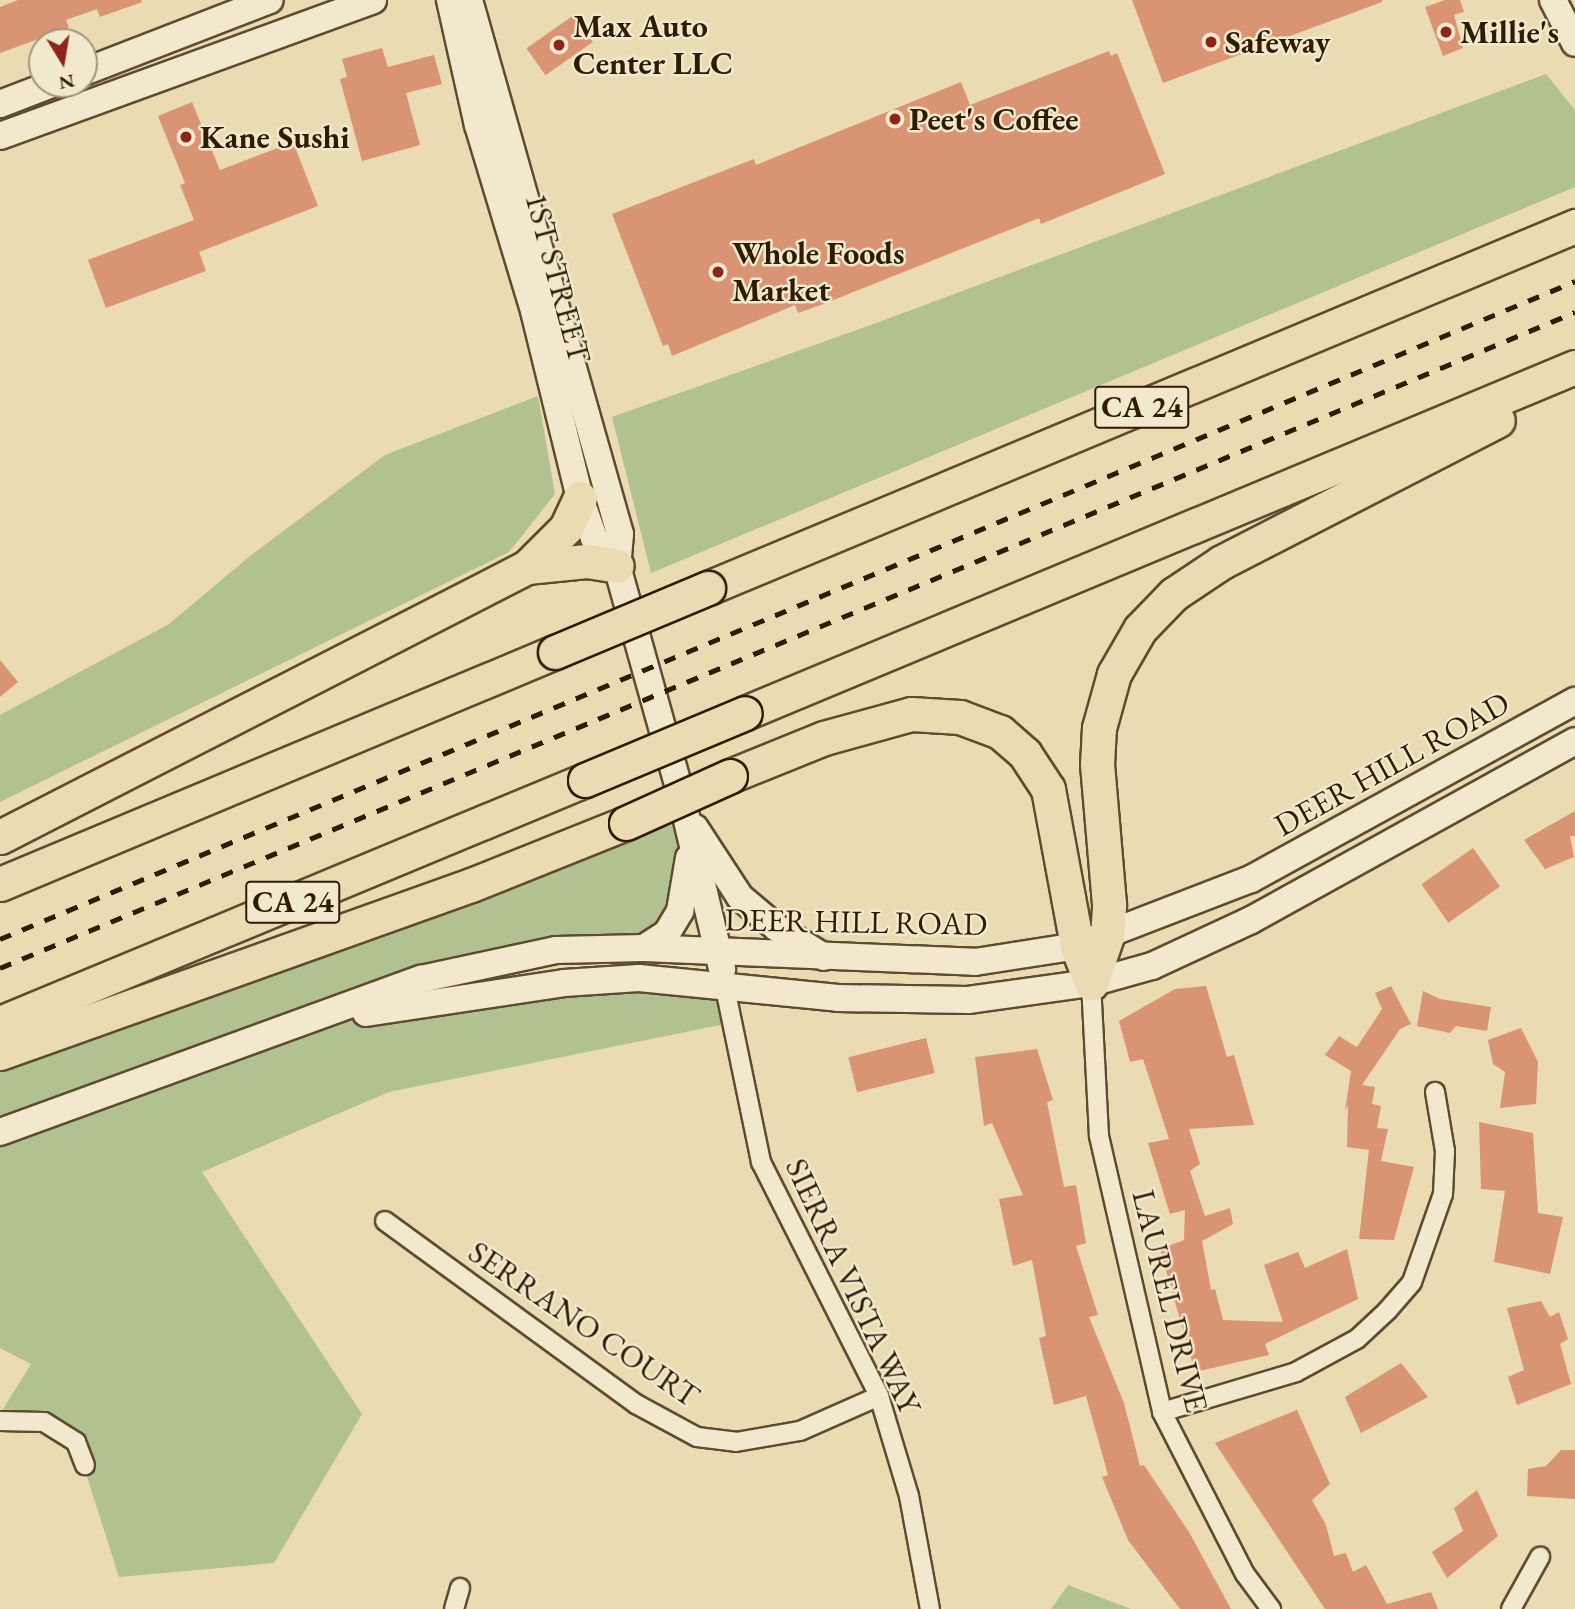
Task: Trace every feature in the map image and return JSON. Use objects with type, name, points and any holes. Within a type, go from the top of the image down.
[{"type":"highway","name":"CA 24","points":[[0,884],[1575,226]]},
{"type":"highway","name":"CA 24","points":[[0,1023],[1575,366]]},
{"type":"highway","points":[[1091,983],[1097,746],[1111,682],[1140,629],[1174,594],[1222,562],[1575,380]]},
{"type":"highway","points":[[0,837],[527,567],[566,528],[580,498]]},
{"type":"highway","points":[[527,567],[587,561],[617,566]]},
{"type":"highway","points":[[0,1053],[493,877],[824,738],[900,716],[948,715],[992,728],[1026,754],[1048,789],[1092,941]]},
{"type":"street","points":[[98,67],[270,0]]},
{"type":"street","points":[[0,136],[373,0]]},
{"type":"street","name":"1ST STREET","points":[[450,0],[478,125],[492,161],[580,498],[594,538],[617,566]]},
{"type":"street","name":"1ST STREET","points":[[469,0],[620,534],[617,566],[687,822],[720,953],[725,988]]},
{"type":"street","points":[[1553,0],[1575,43]]},
{"type":"street","points":[[0,104],[28,93]]},
{"type":"street","points":[[492,161],[507,171],[513,190],[527,205]]},
{"type":"street","name":"DEER HILL ROAD","points":[[0,1132],[299,1026],[421,979],[556,950],[644,948],[828,959],[975,962],[1092,941],[1251,879],[1575,701]]},
{"type":"street","name":"DEER HILL ROAD","points":[[299,1026],[426,1002],[564,983],[639,978],[838,998],[968,1000],[1091,983],[1152,966],[1251,920],[1575,741]]},
{"type":"street","points":[[644,948],[667,933],[680,911],[689,877],[687,822]]},
{"type":"street","points":[[687,822],[740,897],[777,928],[828,959]]},
{"type":"street","name":"LAUREL DRIVE","points":[[1091,983],[1099,1136],[1162,1412],[1245,1574],[1271,1609]]},
{"type":"street","name":"SIERRA VISTA WAY","points":[[725,988],[761,1162],[879,1396],[909,1496],[930,1609]]},
{"type":"street","points":[[1162,1412],[1296,1372],[1357,1339],[1404,1292],[1433,1234],[1443,1194],[1446,1151],[1435,1092]]},
{"type":"street","name":"SERRANO COURT","points":[[385,1221],[636,1404],[698,1437],[737,1442],[800,1432],[879,1396]]},
{"type":"street","points":[[0,1421],[44,1422],[76,1442],[85,1465]]},
{"type":"street","points":[[1511,1609],[1540,1557]]},
{"type":"street","points":[[454,1609],[460,1588]]},
{"type":"green space","points":[[1546,74],[1575,110],[1575,187],[651,573],[612,417],[879,322]]},
{"type":"green space","points":[[538,396],[555,494],[509,552],[0,802],[0,715],[169,624],[250,556],[385,455]]},
{"type":"green space","points":[[684,812],[689,832],[667,933],[556,950],[305,1024],[564,983],[725,988],[730,1023],[389,1092],[202,1172],[362,1414],[274,1563],[119,1577],[76,1442],[0,1414],[31,1364],[0,1348],[0,1068]]},
{"type":"green space","points":[[1068,1585],[1131,1609],[1051,1609]]},
{"type":"building","points":[[18,0],[142,2],[100,17],[97,9],[66,20],[69,28],[28,28],[28,43],[0,53],[0,7]]},
{"type":"building","name":"Safeway","points":[[1132,0],[1382,0],[1382,2],[1163,83]]},
{"type":"building","name":"Millie's","points":[[1445,0],[1460,0],[1464,12],[1454,15],[1463,48],[1443,56],[1425,7]]},
{"type":"building","name":"Max Auto Center LLC","points":[[574,15],[593,42],[545,75],[526,48]]},
{"type":"building","points":[[382,48],[388,67],[434,55],[442,84],[406,93],[420,145],[362,161],[340,79],[347,77],[342,59]]},
{"type":"building","points":[[1109,51],[1111,56],[1117,53],[1165,174],[1041,224],[1039,218],[798,313],[795,305],[672,356],[668,344],[663,346],[612,214],[754,159],[756,165],[961,82],[970,105]]},
{"type":"building","points":[[192,102],[220,170],[293,142],[318,206],[199,252],[206,271],[106,308],[88,260],[194,220],[180,185],[185,183],[158,116]]},
{"type":"building","points":[[0,660],[18,682],[0,697]]},
{"type":"building","points":[[1575,811],[1575,836],[1570,836],[1574,857],[1545,869],[1524,840]]},
{"type":"building","points":[[1473,848],[1500,887],[1448,923],[1421,884]]},
{"type":"building","points":[[1206,986],[1227,1057],[1234,1055],[1254,1125],[1189,1129],[1200,1164],[1190,1171],[1205,1216],[1230,1208],[1233,1224],[1202,1241],[1211,1290],[1215,1289],[1223,1320],[1283,1322],[1264,1265],[1298,1252],[1305,1268],[1347,1249],[1358,1299],[1265,1344],[1269,1355],[1195,1372],[1160,1249],[1184,1240],[1185,1210],[1170,1214],[1148,1143],[1169,1139],[1143,1059],[1130,1062],[1119,1021],[1175,989]]},
{"type":"building","points":[[1391,986],[1411,1024],[1400,1029],[1362,1085],[1375,1087],[1372,1104],[1381,1106],[1377,1128],[1388,1129],[1381,1161],[1414,1167],[1394,1240],[1359,1239],[1369,1150],[1347,1147],[1348,1105],[1345,1111],[1351,1071],[1325,1055],[1339,1036],[1357,1047],[1382,1009],[1375,993]]},
{"type":"building","points":[[1423,991],[1440,999],[1491,1007],[1487,1031],[1456,1026],[1450,1033],[1417,1026]]},
{"type":"building","points":[[1521,1028],[1538,1062],[1536,1104],[1500,1108],[1505,1072],[1493,1064],[1488,1040]]},
{"type":"building","points":[[926,1038],[935,1073],[857,1092],[848,1057]]},
{"type":"building","points":[[1037,1049],[1053,1100],[1047,1102],[1064,1187],[1076,1185],[1086,1243],[1076,1246],[1098,1315],[1089,1317],[1124,1403],[1140,1466],[1144,1465],[1189,1532],[1231,1609],[1180,1609],[1128,1540],[1102,1477],[1108,1475],[1086,1396],[1054,1405],[1039,1338],[1046,1336],[1032,1260],[1013,1266],[999,1199],[1023,1195],[992,1123],[984,1126],[975,1057]]},
{"type":"building","points":[[1479,1122],[1533,1133],[1538,1213],[1563,1217],[1550,1274],[1494,1262],[1505,1191],[1481,1189]]},
{"type":"building","points":[[1541,1301],[1550,1317],[1559,1312],[1568,1339],[1560,1344],[1571,1384],[1517,1405],[1508,1377],[1524,1370],[1507,1308]]},
{"type":"building","points":[[1401,1363],[1428,1397],[1361,1433],[1345,1397]]},
{"type":"building","points":[[1297,1410],[1330,1484],[1312,1500],[1326,1525],[1334,1556],[1346,1553],[1353,1572],[1366,1565],[1387,1604],[1431,1592],[1438,1609],[1325,1609],[1215,1443]]},
{"type":"building","points":[[1561,1450],[1575,1450],[1575,1499],[1527,1496],[1528,1469],[1546,1466]]},
{"type":"building","points":[[1477,1490],[1498,1536],[1447,1578],[1432,1552],[1463,1531],[1454,1508]]},
{"type":"railway","points":[[0,939],[1575,281]]},
{"type":"railway","points":[[0,968],[1575,312]]},
{"type":"place","name":"Millie's","points":[[1446,32]]},
{"type":"place","name":"Safeway","points":[[1211,42]]},
{"type":"place","name":"Max Auto Center LLC","points":[[559,45]]},
{"type":"place","name":"Peet's Coffee","points":[[895,119]]},
{"type":"place","name":"Kane Sushi","points":[[186,137]]},
{"type":"place","name":"Whole Foods Market","points":[[718,272]]}]
